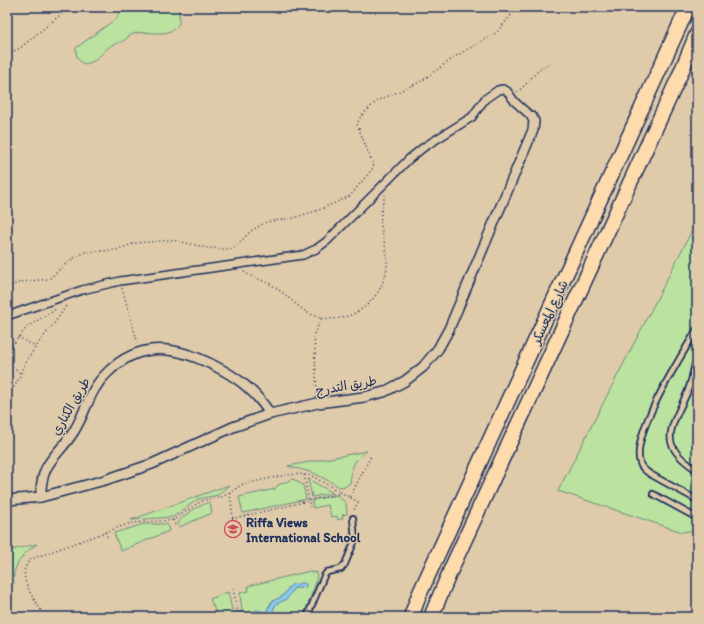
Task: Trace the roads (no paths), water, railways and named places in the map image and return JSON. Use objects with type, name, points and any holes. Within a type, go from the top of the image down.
[{"type":"main road","name":"شارع المعسكر","points":[[411,617],[419,595],[688,7]]},
{"type":"main road","name":"شارع المعسكر","points":[[431,617],[452,567],[679,77],[697,34]]},
{"type":"street","points":[[7,316],[72,293],[120,281],[296,256],[316,249],[327,241],[389,178],[424,146],[472,117],[489,96],[503,89],[532,117]]},
{"type":"street","name":"طريق التدرج","points":[[7,500],[41,497],[87,485],[152,464],[233,427],[270,414],[318,403],[364,397],[384,392],[410,378],[431,358],[449,329],[527,144],[534,125],[532,117]]},
{"type":"street","name":"طريق الكناري","points":[[41,497],[41,482],[46,468],[74,432],[94,388],[115,366],[141,353],[169,349],[194,355],[228,372],[242,382],[260,400],[270,414]]},
{"type":"lane","points":[[696,332],[653,407],[640,444],[639,456],[643,469],[697,500]]},
{"type":"lane","points":[[697,357],[687,392],[671,428],[670,438],[676,455],[697,470]]},
{"type":"lane","points":[[652,494],[697,518]]},
{"type":"lane","points":[[307,617],[324,576],[327,572],[341,568],[345,564],[355,540],[353,518]]},
{"type":"water","points":[[306,584],[306,587],[294,588],[287,599],[276,604],[270,617],[225,617],[242,612],[252,613],[256,610],[266,612],[273,601],[283,596],[291,585]]},
{"type":"place","name":"Riffa Views International School","points":[[233,529]]}]
